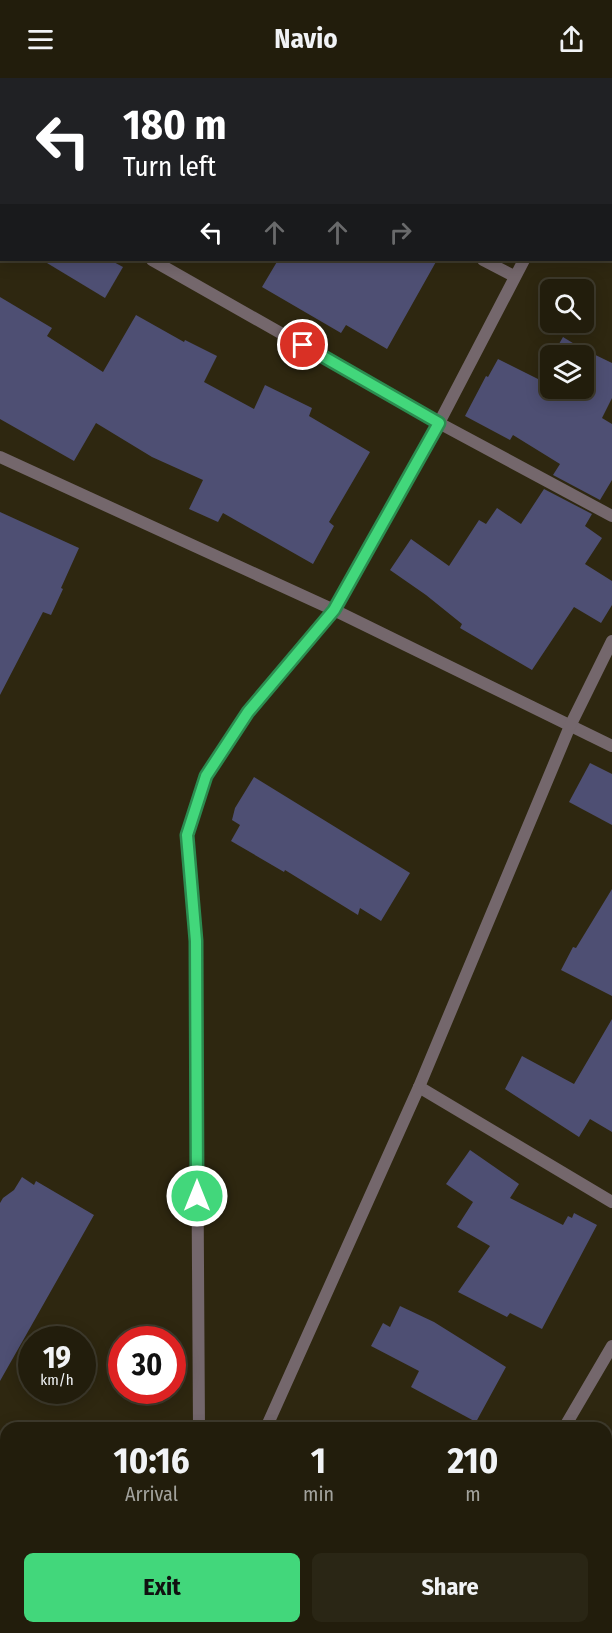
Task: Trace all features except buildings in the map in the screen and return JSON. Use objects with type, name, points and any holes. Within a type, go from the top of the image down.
[{"type":"street","points":[[154,261],[439,423],[612,516]]},
{"type":"street","points":[[485,261],[514,276]]},
{"type":"street","points":[[199,1422],[196,941],[187,835],[206,776],[242,721],[334,610],[439,423],[523,261]]},
{"type":"street","points":[[0,457],[334,610],[612,746]]},
{"type":"street","points":[[269,1422],[419,1087],[570,726],[612,641]]},
{"type":"street","points":[[419,1087],[612,1202]]},
{"type":"street","points":[[568,1422],[612,1346]]},
{"type":"route","points":[[197,1196],[196,941],[187,835],[206,776],[248,712],[334,610],[439,423],[303,345]]}]
